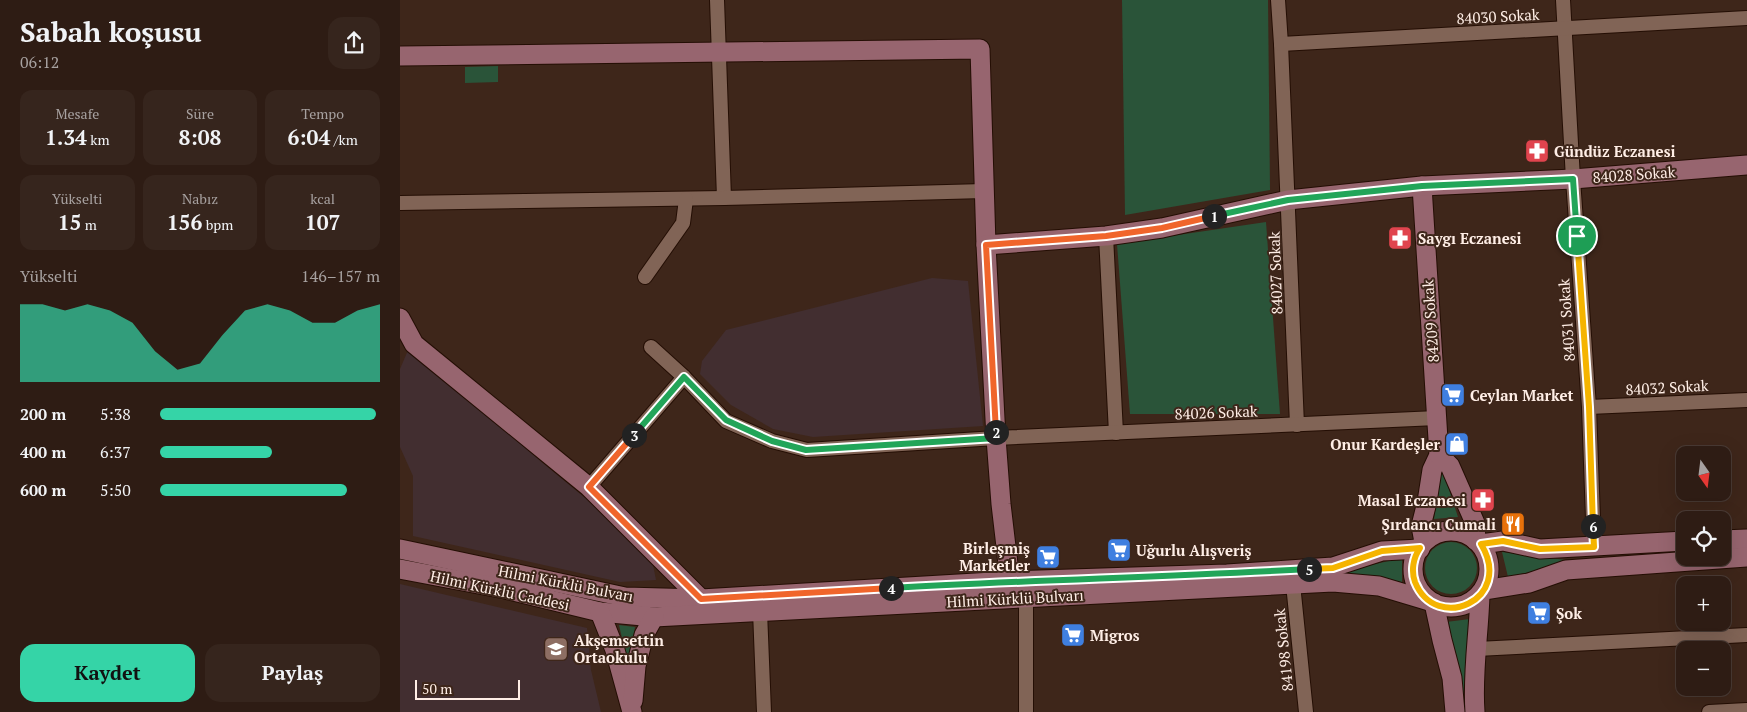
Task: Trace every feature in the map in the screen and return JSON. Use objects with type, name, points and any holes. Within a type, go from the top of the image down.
[{"type":"main road","points":[[400,56],[980,50],[986,245],[996,438],[1010,581]]},
{"type":"main road","name":"84028 Sokak","points":[[986,245],[1106,236],[1162,228],[1288,200],[1422,186],[1573,179],[1747,165]]},
{"type":"main road","name":"84209 Sokak","points":[[1422,186],[1439,455]]},
{"type":"main road","points":[[400,318],[414,344],[589,487],[701,599]]},
{"type":"main road","points":[[1422,545],[1422,526],[1428,502],[1432,470],[1439,455],[1450,466],[1474,523],[1478,542]]},
{"type":"main road","points":[[1448,531],[1460,532],[1471,536],[1478,542],[1487,554],[1490,566],[1489,578],[1476,599],[1466,605],[1454,608],[1432,602],[1420,591],[1414,579],[1413,566],[1416,553],[1422,545],[1435,535],[1448,531]]},
{"type":"main road","points":[[1731,540],[1747,539]]},
{"type":"main road","points":[[1478,542],[1503,541],[1540,549],[1676,542]]},
{"type":"main road","name":"Hilmi Kürklü Bulvarı","points":[[400,549],[625,597],[701,599],[1010,581],[1227,574],[1333,568],[1382,551],[1422,545]]},
{"type":"main road","points":[[1482,592],[1531,583],[1566,570],[1747,557]]},
{"type":"main road","name":"Hilmi Kürklü Caddesi","points":[[400,569],[505,590],[600,612]]},
{"type":"main road","name":"Hilmi Kürklü Bulvarı","points":[[600,612],[654,617],[1333,582],[1373,586],[1432,602]]},
{"type":"main road","points":[[1474,712],[1473,676],[1482,592]]},
{"type":"main road","points":[[1432,602],[1452,678],[1455,712]]},
{"type":"main road","points":[[600,612],[616,650],[632,712]]},
{"type":"main road","points":[[632,712],[636,666],[644,635],[654,617]]},
{"type":"street","points":[[717,0],[724,198]]},
{"type":"street","name":"84027 Sokak","points":[[1278,0],[1297,425]]},
{"type":"street","name":"84031 Sokak","points":[[1563,0],[1589,407],[1594,547]]},
{"type":"street","name":"84030 Sokak","points":[[1281,44],[1747,18]]},
{"type":"street","points":[[400,203],[686,199],[984,190]]},
{"type":"street","points":[[645,277],[683,223],[686,199]]},
{"type":"street","points":[[1106,236],[1116,433]]},
{"type":"street","name":"84026 Sokak","points":[[650,347],[684,377],[726,420],[772,441],[806,450],[996,438],[1437,418]]},
{"type":"street","points":[[589,487],[684,377]]},
{"type":"street","name":"84032 Sokak","points":[[1589,407],[1747,400]]},
{"type":"street","name":"84198 Sokak","points":[[1293,584],[1306,712]]},
{"type":"street","points":[[1026,597],[1026,712]]},
{"type":"street","points":[[760,611],[764,712]]},
{"type":"street","points":[[1477,650],[1747,635]]},
{"type":"street","points":[[1709,712],[1747,710]]},
{"type":"shaded area","points":[[932,278],[968,281],[983,426],[813,437],[773,429],[731,405],[700,374],[702,361],[726,330]]},
{"type":"shaded area","points":[[409,348],[636,540],[652,560],[656,580],[620,582],[413,536],[413,476],[400,447],[400,369]]},
{"type":"shaded area","points":[[400,584],[587,628],[591,670],[601,712],[400,712]]},
{"type":"green space","points":[[1122,0],[1268,0],[1270,190],[1125,215]]},
{"type":"green space","points":[[498,66],[498,82],[465,83],[465,67]]},
{"type":"green space","points":[[1266,222],[1280,414],[1130,414],[1117,244]]},
{"type":"green space","points":[[1442,468],[1458,517],[1434,519]]},
{"type":"green space","points":[[1446,542],[1456,542],[1466,546],[1473,553],[1477,568],[1473,583],[1466,590],[1456,594],[1446,594],[1436,590],[1429,583],[1425,573],[1425,563],[1429,553],[1436,546]]},
{"type":"green space","points":[[1502,552],[1566,560],[1676,553],[1567,563],[1508,577]]},
{"type":"green space","points":[[1402,558],[1402,582],[1341,576],[657,610],[617,607],[400,562],[400,559],[595,599],[1340,572]]},
{"type":"green space","points":[[1470,619],[1465,682],[1467,712],[1463,712],[1446,622]]},
{"type":"green space","points":[[619,625],[635,627],[628,664]]},
{"type":"place","name":"Gündüz Eczanesi","points":[[1537,151]]},
{"type":"place","name":"Saygı Eczanesi","points":[[1400,238]]},
{"type":"place","name":"Ceylan Market","points":[[1453,395]]},
{"type":"place","name":"Onur Kardeşler","points":[[1457,444]]},
{"type":"place","name":"Masal Eczanesi","points":[[1483,500]]},
{"type":"place","name":"Şırdancı Cumali","points":[[1513,524]]},
{"type":"place","name":"Uğurlu Alışveriş","points":[[1119,550]]},
{"type":"place","name":"Birleşmiş Marketler","points":[[1048,557]]},
{"type":"place","name":"Şok","points":[[1539,613]]},
{"type":"place","name":"Migros","points":[[1073,635]]},
{"type":"place","name":"Akşemsettin Ortaokulu","points":[[556,649]]},
{"type":"route","points":[[1573,179],[1577,236],[1589,407],[1594,547],[1540,549],[1503,541],[1481,544],[1487,554],[1490,566],[1489,578],[1484,590],[1476,599],[1466,605],[1454,608],[1441,606],[1429,601],[1420,591],[1414,579],[1413,566],[1416,553],[1420,548],[1382,551],[1333,568],[1227,574],[1010,581],[701,599],[589,487],[684,377],[726,420],[772,441],[806,450],[996,438],[986,245],[1106,236],[1162,228],[1288,200],[1422,186],[1573,179]]}]
